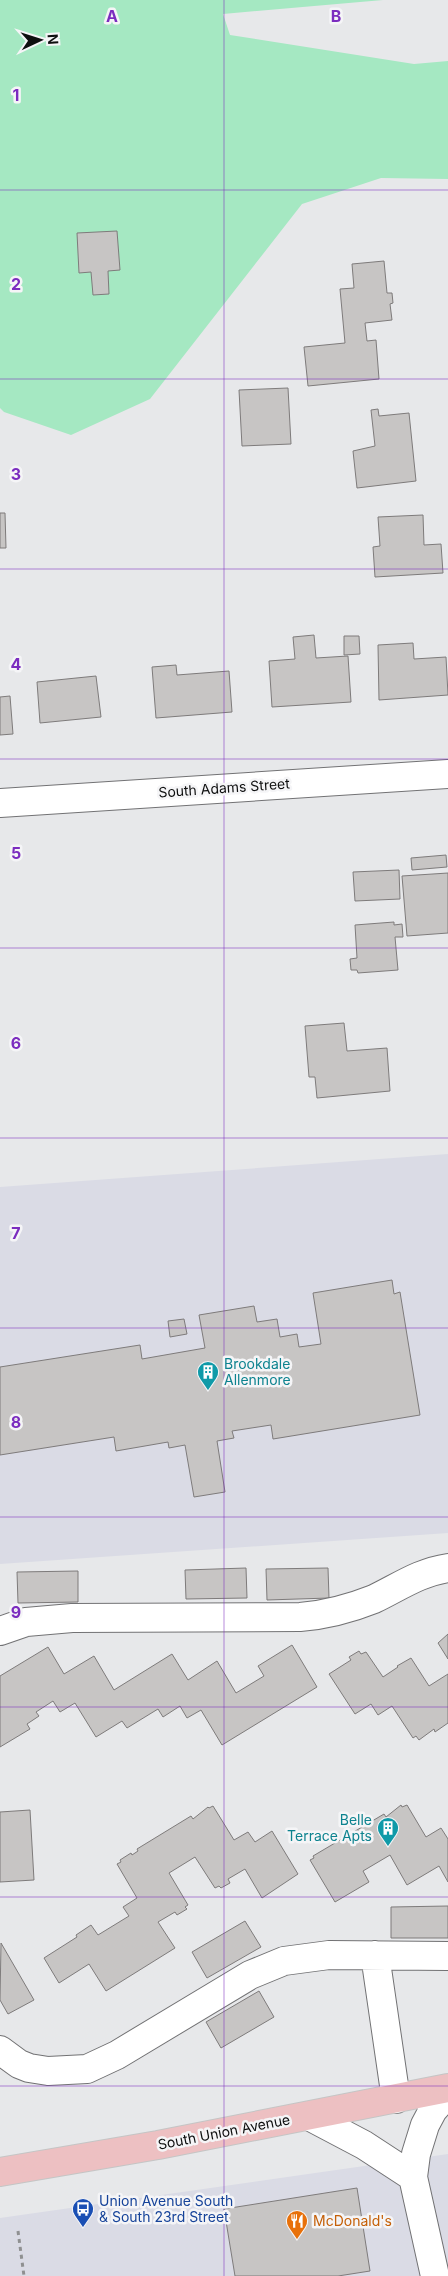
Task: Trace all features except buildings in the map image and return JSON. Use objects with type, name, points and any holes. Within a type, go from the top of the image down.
[{"type":"main road","name":"South Union Avenue","points":[[0,2172],[158,2145],[448,2088]]},
{"type":"street","name":"South Adams Street","points":[[0,803],[448,774]]},
{"type":"street","points":[[0,1631],[26,1622],[72,1618],[290,1617],[323,1615],[349,1609],[376,1598],[410,1579],[448,1568]]},
{"type":"street","points":[[0,2050],[19,2064],[30,2068],[48,2071],[87,2069],[117,2055],[264,1968],[284,1961],[329,1954],[448,1956]]},
{"type":"street","points":[[375,1955],[396,2099]]},
{"type":"street","points":[[435,2276],[413,2177],[416,2154],[425,2125],[433,2110],[448,2093]]},
{"type":"street","points":[[309,2116],[364,2145],[413,2177]]},
{"type":"path","points":[[18,2231],[24,2276]]},
{"type":"shaded area","points":[[448,1154],[448,1533],[0,1564],[0,1187]]},
{"type":"shaded area","points":[[448,2154],[448,2276],[0,2276],[0,2218]]},
{"type":"green space","points":[[0,0],[383,0],[223,14],[230,35],[414,64],[448,61],[448,179],[381,178],[302,204],[150,399],[71,435],[4,412],[0,408]]},
{"type":"place","name":"Brookdale Allenmore","points":[[208,1391]]},
{"type":"place","name":"Belle Terrace Apts","points":[[388,1847]]},
{"type":"place","name":"Union Avenue South & South 23rd Street","points":[[83,2228]]},
{"type":"place","name":"McDonald's","points":[[297,2240]]}]
